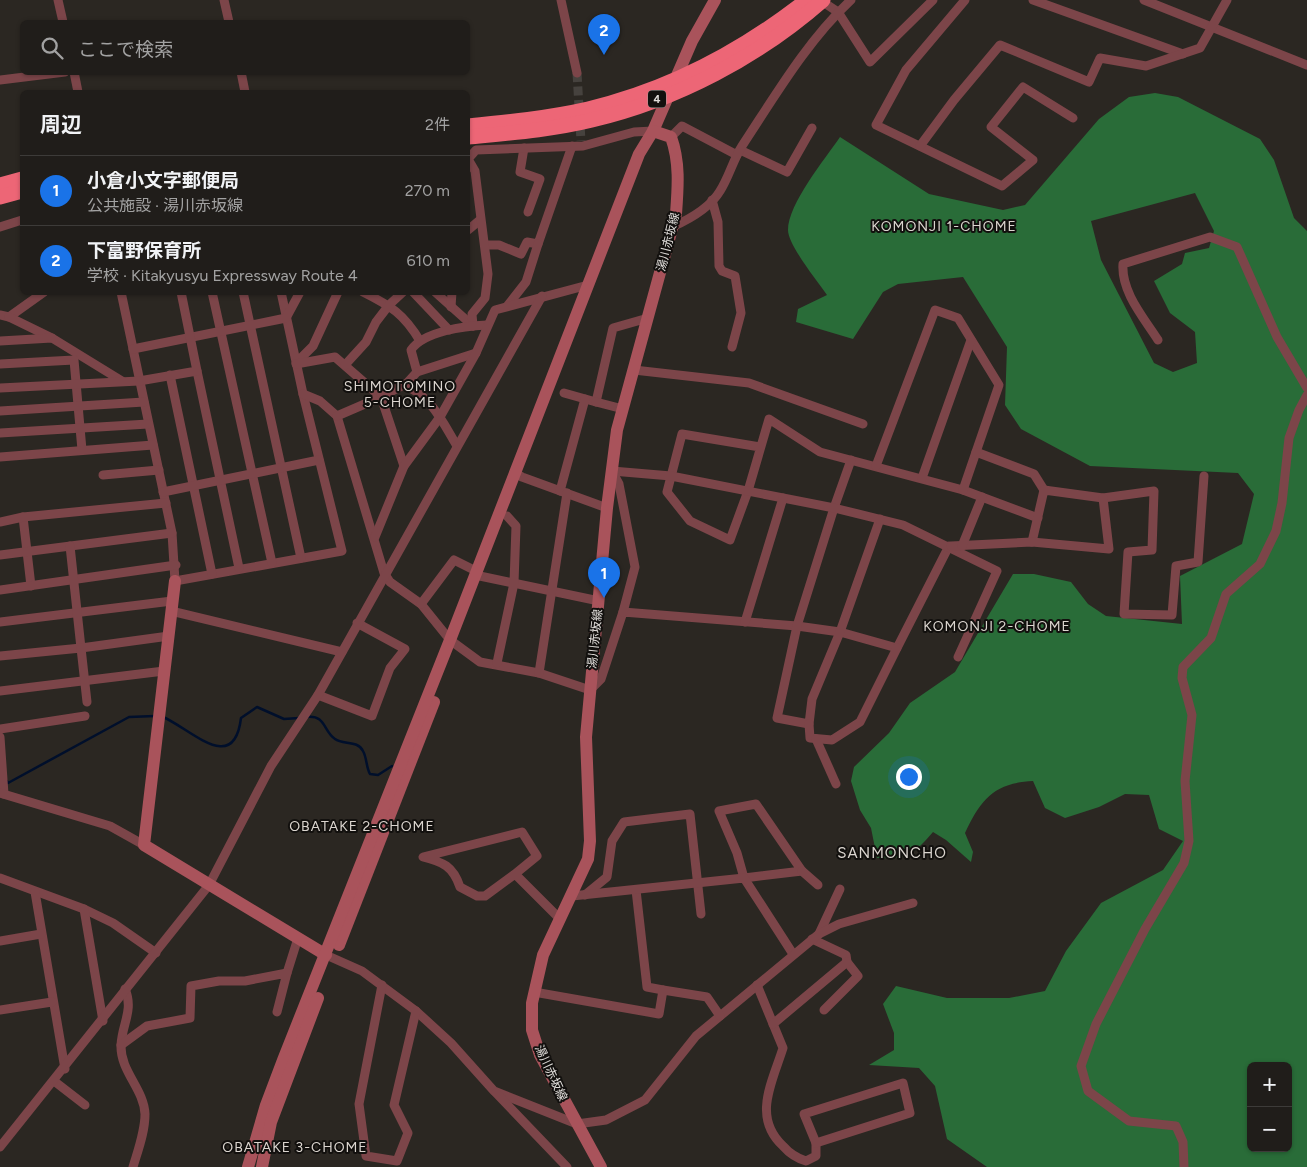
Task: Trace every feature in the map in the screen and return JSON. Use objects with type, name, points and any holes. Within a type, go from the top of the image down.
[{"type":"highway","name":"4","points":[[470,126],[588,109],[658,86],[731,52],[770,29],[807,0]]},
{"type":"highway","name":"4","points":[[470,146],[627,110],[661,97],[737,62],[776,37],[823,0]]},
{"type":"highway","points":[[0,185],[20,180]]},
{"type":"highway","points":[[0,197],[20,192]]},
{"type":"street","points":[[58,0],[63,20]]},
{"type":"street","points":[[224,0],[229,20]]},
{"type":"street","points":[[561,0],[577,73]]},
{"type":"street","points":[[478,574],[507,516],[518,475],[588,285],[639,154],[653,131],[692,41],[715,0]]},
{"type":"street","points":[[819,0],[838,12],[870,62],[933,0]]},
{"type":"street","points":[[672,227],[690,218],[720,192],[738,153],[796,66],[838,12],[851,0]]},
{"type":"street","points":[[965,0],[906,70],[876,125],[1002,186],[1033,160],[991,127],[1023,88],[1073,118]]},
{"type":"street","points":[[1033,0],[1183,54]]},
{"type":"street","points":[[1144,0],[1307,65]]},
{"type":"street","points":[[920,146],[954,100],[1000,45],[1089,82],[1100,58],[1146,66],[1200,48],[1226,0]]},
{"type":"street","points":[[0,80],[40,75]]},
{"type":"street","points":[[75,75],[78,90]]},
{"type":"street","points":[[242,75],[245,90]]},
{"type":"street","points":[[470,146],[524,148],[572,146],[634,132],[653,131],[671,136],[682,126],[738,153],[787,172],[812,128]]},
{"type":"street","points":[[248,1167],[266,1105],[329,957],[453,643],[478,574],[647,156],[653,131]]},
{"type":"street","name":"湯川赤坂線","points":[[601,1167],[540,1055],[532,1030],[532,1003],[543,955],[588,859],[590,841],[586,737],[607,508],[617,430],[676,214],[677,153],[671,136]]},
{"type":"street","points":[[508,305],[526,282],[572,146]]},
{"type":"street","points":[[524,148],[520,172],[540,179],[528,212]]},
{"type":"street","points":[[470,163],[475,172],[480,220],[486,246],[488,274],[485,298],[472,314],[473,326]]},
{"type":"street","points":[[712,200],[718,222],[719,266],[722,271],[736,276],[741,312],[732,348]]},
{"type":"street","points":[[470,228],[480,220]]},
{"type":"street","points":[[0,227],[20,221]]},
{"type":"street","points":[[1158,340],[1131,297],[1122,274],[1123,264],[1210,237],[1220,240],[1237,248],[1277,337],[1307,388]]},
{"type":"street","points":[[486,246],[499,245],[521,254],[527,242],[538,244]]},
{"type":"street","points":[[375,537],[404,466],[440,417],[476,354],[495,310],[588,285]]},
{"type":"street","points":[[5,316],[39,295]]},
{"type":"street","points":[[122,295],[166,503],[176,565],[144,846]]},
{"type":"street","points":[[182,295],[239,568]]},
{"type":"street","points":[[213,295],[272,563]]},
{"type":"street","points":[[244,295],[301,558]]},
{"type":"street","points":[[175,581],[342,551],[303,394],[282,295]]},
{"type":"street","points":[[286,318],[298,295]]},
{"type":"street","points":[[296,364],[313,346],[337,295]]},
{"type":"street","points":[[369,295],[389,305],[409,323],[420,341]]},
{"type":"street","points":[[345,365],[366,342],[376,322],[400,295]]},
{"type":"street","points":[[415,295],[449,330]]},
{"type":"street","points":[[438,295],[473,326]]},
{"type":"street","points":[[451,307],[452,295]]},
{"type":"street","points":[[1,1146],[65,1069],[125,989],[210,885],[272,766],[318,695],[384,573],[542,296]]},
{"type":"street","points":[[876,466],[935,310],[958,318],[999,385],[963,490]]},
{"type":"street","points":[[5,316],[52,338],[122,381]]},
{"type":"street","points":[[133,349],[286,318]]},
{"type":"street","points":[[596,402],[613,328],[648,318]]},
{"type":"street","points":[[417,372],[411,350],[420,341],[458,327],[487,325]]},
{"type":"street","points":[[0,341],[52,338]]},
{"type":"street","points":[[922,478],[971,340]]},
{"type":"street","points":[[337,416],[381,397],[402,385],[417,372],[476,354]]},
{"type":"street","points":[[296,364],[335,357],[381,397],[404,466]]},
{"type":"street","points":[[0,364],[74,360],[82,450]]},
{"type":"street","points":[[634,370],[749,383],[862,424]]},
{"type":"street","points":[[0,388],[139,381],[197,371]]},
{"type":"street","points":[[170,376],[212,574]]},
{"type":"street","points":[[402,385],[410,387],[425,398],[440,417],[457,446]]},
{"type":"street","points":[[564,393],[623,409]]},
{"type":"street","points":[[303,394],[320,401],[337,416],[375,537],[384,573],[390,582],[421,604],[453,643],[480,662],[497,663],[539,673],[590,690],[601,678],[623,612],[635,567],[619,484],[612,471]]},
{"type":"street","points":[[1184,1167],[1184,1142],[1176,1126],[1129,1121],[1088,1091],[1082,1066],[1096,1024],[1145,929],[1184,863],[1189,842],[1185,780],[1192,715],[1182,678],[1183,667],[1211,638],[1226,594],[1260,564],[1276,531],[1282,502],[1289,438],[1299,410],[1307,395]]},
{"type":"street","points":[[539,673],[563,492],[585,399]]},
{"type":"street","points":[[0,411],[144,402]]},
{"type":"street","points":[[760,447],[682,434],[667,492],[690,521],[730,540],[748,490],[769,419],[820,452],[963,490],[1038,518]]},
{"type":"street","points":[[0,433],[148,424]]},
{"type":"street","points":[[0,457],[153,445]]},
{"type":"street","points":[[976,452],[1034,474],[1044,490],[1032,542]]},
{"type":"street","points":[[163,492],[319,460]]},
{"type":"street","points":[[809,724],[777,718],[797,626],[851,460]]},
{"type":"street","points":[[103,475],[158,470]]},
{"type":"street","points":[[612,471],[671,476],[748,490],[880,519],[903,525],[998,571],[958,657]]},
{"type":"street","points":[[518,475],[607,508]]},
{"type":"street","points":[[1044,490],[1103,498],[1154,491],[1152,550],[1128,552],[1124,614],[1172,614],[1176,566],[1198,562],[1204,476]]},
{"type":"street","points":[[962,546],[982,497]]},
{"type":"street","points":[[746,622],[783,498]]},
{"type":"street","points":[[949,546],[1032,542],[1109,549],[1103,498]]},
{"type":"street","points":[[0,522],[23,517],[166,503]]},
{"type":"street","points":[[497,663],[514,583],[516,526],[507,516]]},
{"type":"street","points":[[23,517],[31,586]]},
{"type":"street","points":[[880,519],[840,632],[812,699],[809,724],[810,738],[832,740],[860,722],[949,546]]},
{"type":"street","points":[[0,555],[172,533]]},
{"type":"street","points":[[70,546],[87,702]]},
{"type":"street","points":[[421,604],[454,560],[478,574],[599,601]]},
{"type":"street","points":[[0,590],[176,565]]},
{"type":"street","points":[[0,622],[77,613],[172,606],[342,652]]},
{"type":"street","points":[[623,612],[797,626],[840,632],[897,648]]},
{"type":"street","points":[[318,695],[372,716],[390,668],[405,649],[357,623]]},
{"type":"street","points":[[0,656],[81,648],[169,636]]},
{"type":"street","points":[[0,691],[164,671]]},
{"type":"street","points":[[0,729],[85,716]]},
{"type":"street","points":[[0,737],[2,793],[110,826],[329,957],[362,971],[416,1011],[451,1043],[567,1167]]},
{"type":"street","points":[[816,739],[836,784]]},
{"type":"street","points":[[793,954],[744,878],[737,853],[719,811],[756,804],[802,871],[818,885]]},
{"type":"street","points":[[585,895],[607,877],[612,841],[624,822],[690,814],[701,914]]},
{"type":"street","points":[[522,832],[537,856],[515,874],[485,896],[477,896],[460,887],[455,873],[445,863],[423,857],[522,832]]},
{"type":"street","points":[[572,896],[802,871]]},
{"type":"street","points":[[515,874],[559,918]]},
{"type":"street","points":[[0,878],[84,909],[113,923],[156,953]]},
{"type":"street","points":[[816,936],[840,889]]},
{"type":"street","points":[[636,890],[647,987],[707,997],[720,1016]]},
{"type":"street","points":[[35,892],[52,1002],[65,1069]]},
{"type":"street","points":[[494,1091],[577,1124],[606,1120],[645,1100],[696,1036],[816,936],[839,924],[913,903]]},
{"type":"street","points":[[84,909],[102,1021]]},
{"type":"street","points":[[0,942],[41,934]]},
{"type":"street","points":[[816,936],[846,955],[847,962],[858,976],[824,1010]]},
{"type":"street","points":[[277,1012],[298,938]]},
{"type":"street","points":[[262,1167],[271,1122],[329,957]]},
{"type":"street","points":[[773,1024],[847,962]]},
{"type":"street","points":[[121,1045],[147,1026],[190,1018],[191,986],[219,981],[245,981],[287,973]]},
{"type":"street","points":[[382,985],[359,1104],[366,1156],[397,1161],[408,1133],[394,1106],[416,1011]]},
{"type":"street","points":[[757,985],[783,1048],[766,1100],[765,1117],[774,1138],[794,1157],[806,1161],[816,1156],[816,1143],[804,1114],[903,1083],[910,1113],[816,1143]]},
{"type":"street","points":[[125,989],[130,1001],[121,1045],[123,1061],[136,1085],[145,1113],[143,1130],[133,1167]]},
{"type":"street","points":[[534,992],[659,1014],[663,990]]},
{"type":"street","points":[[0,1010],[52,1002]]},
{"type":"street","points":[[54,1080],[85,1106]]},
{"type":"street","points":[[0,1133],[1,1146]]},
{"type":"green space","points":[[1155,93],[1178,97],[1260,139],[1274,160],[1294,218],[1307,231],[1307,1167],[987,1167],[947,1139],[935,1086],[919,1068],[869,1065],[894,1050],[894,1033],[883,1004],[896,986],[947,998],[1009,998],[1045,991],[1066,951],[1101,903],[1163,870],[1183,841],[1159,829],[1149,795],[1125,794],[1099,807],[1065,818],[1045,808],[1033,781],[1008,785],[990,795],[983,802],[965,833],[973,852],[971,862],[946,840],[933,832],[920,846],[909,854],[896,858],[877,858],[871,828],[860,810],[851,781],[854,767],[889,733],[910,703],[955,672],[1013,574],[1034,574],[1071,582],[1088,604],[1106,616],[1182,624],[1180,576],[1242,544],[1254,494],[1238,473],[1090,466],[1021,429],[1005,405],[1007,347],[963,277],[898,284],[883,292],[853,339],[796,322],[798,309],[827,295],[804,263],[789,237],[790,219],[800,195],[840,137],[929,194],[1003,210],[1025,205],[1099,119],[1129,97]],"holes":[[[1195,193],[1214,231],[1209,248],[1185,253],[1182,264],[1154,281],[1170,313],[1195,332],[1197,363],[1173,372],[1154,363],[1101,260],[1091,221]]]},
{"type":"waterway","points":[[163,717],[198,738],[210,744],[221,746],[230,744],[237,735],[241,718],[257,707],[284,719],[299,718]]},
{"type":"waterway","points":[[7,781],[8,783],[129,717],[155,716]]},
{"type":"waterway","points":[[307,717],[318,718],[331,736],[338,741],[358,745],[364,754],[370,774],[378,775],[392,766]]},
{"type":"tunnel","points":[[577,73],[581,141]]},
{"type":"place","name":"下富野保育所","points":[[604,55]]},
{"type":"place","name":"小倉小文字郵便局","points":[[604,598]]},
{"type":"district","name":"KOMONJI 1-CHOME","points":[[944,226]]},
{"type":"district","name":"SHIMOTOMINO 5-CHOME","points":[[400,394]]},
{"type":"district","name":"KOMONJI 2-CHOME","points":[[997,626]]},
{"type":"district","name":"OBATAKE 2-CHOME","points":[[362,826]]},
{"type":"district","name":"SANMONCHO","points":[[892,853]]},
{"type":"district","name":"OBATAKE 3-CHOME","points":[[295,1147]]}]
